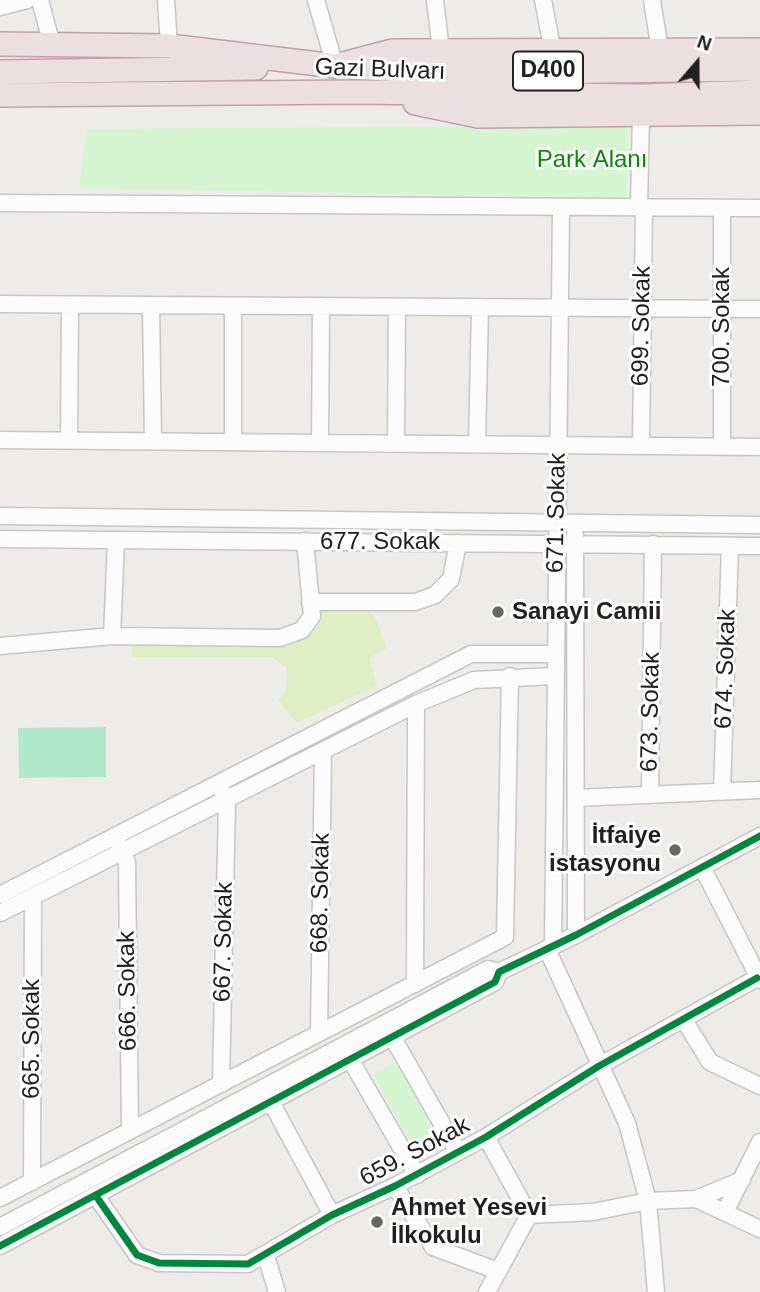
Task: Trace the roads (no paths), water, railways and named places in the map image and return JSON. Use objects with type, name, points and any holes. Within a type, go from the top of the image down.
[{"type":"highway","points":[[0,44],[169,46],[335,66],[392,51],[760,50]]},
{"type":"highway","name":"Gazi Bulvarı","points":[[0,72],[335,66],[447,73],[760,69]]},
{"type":"highway","points":[[357,92],[478,116],[760,113]]},
{"type":"highway","name":"Gazi Bulvarı","points":[[1,96],[357,92],[642,96],[760,92]]},
{"type":"street","points":[[0,7],[27,0]]},
{"type":"street","points":[[40,0],[52,45]]},
{"type":"street","points":[[166,0],[169,46]]},
{"type":"street","points":[[316,0],[335,66]]},
{"type":"street","points":[[435,0],[441,51]]},
{"type":"street","points":[[543,0],[553,52]]},
{"type":"street","points":[[652,0],[660,50]]},
{"type":"street","name":"699. Sokak","points":[[641,114],[641,446]]},
{"type":"street","points":[[0,204],[760,208]]},
{"type":"street","name":"671. Sokak","points":[[550,948],[561,207]]},
{"type":"street","name":"700. Sokak","points":[[722,208],[722,446]]},
{"type":"street","points":[[0,304],[760,309]]},
{"type":"street","points":[[69,440],[70,305]]},
{"type":"street","points":[[151,305],[152,441]]},
{"type":"street","points":[[233,306],[233,442]]},
{"type":"street","points":[[320,443],[321,306]]},
{"type":"street","points":[[396,443],[397,307]]},
{"type":"street","points":[[477,444],[480,307]]},
{"type":"street","points":[[0,440],[760,447]]},
{"type":"street","name":"677. Sokak","points":[[0,516],[760,525]]},
{"type":"street","name":"671. Sokak","points":[[576,523],[576,935]]},
{"type":"street","name":"677. Sokak","points":[[0,539],[760,546]]},
{"type":"street","points":[[112,636],[116,540]]},
{"type":"street","points":[[0,646],[112,636],[280,638],[302,630],[312,616],[304,541]]},
{"type":"street","points":[[310,603],[415,602],[435,594],[451,579],[458,543]]},
{"type":"street","name":"673. Sokak","points":[[650,795],[653,544]]},
{"type":"street","name":"674. Sokak","points":[[722,792],[730,546]]},
{"type":"street","points":[[0,895],[471,654],[555,654]]},
{"type":"street","points":[[0,1198],[505,937],[510,676]]},
{"type":"street","points":[[0,913],[416,704],[474,680],[510,676],[554,676]]},
{"type":"street","points":[[415,984],[416,704]]},
{"type":"street","name":"668. Sokak","points":[[318,1033],[323,752]]},
{"type":"street","points":[[218,782],[227,801]]},
{"type":"street","points":[[576,798],[760,790]]},
{"type":"street","name":"667. Sokak","points":[[221,1084],[227,801]]},
{"type":"street","points":[[113,836],[123,852]]},
{"type":"street","points":[[0,1227],[488,969],[499,972],[550,948],[703,869],[760,836]]},
{"type":"street","name":"666. Sokak","points":[[123,852],[127,862],[130,1131]]},
{"type":"street","points":[[703,869],[759,979]]},
{"type":"street","name":"665. Sokak","points":[[32,1182],[33,897]]},
{"type":"street","points":[[550,948],[599,1066],[627,1123],[648,1201],[656,1292]]},
{"type":"street","points":[[0,1246],[495,982],[499,972]]},
{"type":"street","name":"659. Sokak","points":[[96,1196],[137,1255],[159,1263],[248,1264],[266,1256],[332,1215],[417,1175],[486,1137],[599,1066],[759,979]]},
{"type":"street","points":[[684,1020],[710,1062],[760,1086]]},
{"type":"street","points":[[393,1038],[457,1152]]},
{"type":"street","points":[[350,1059],[417,1175]]},
{"type":"street","points":[[271,1102],[332,1215]]},
{"type":"street","points":[[486,1137],[529,1215]]},
{"type":"street","points":[[725,1212],[760,1142]]},
{"type":"street","points":[[529,1215],[593,1212],[648,1201],[696,1199],[742,1180]]},
{"type":"street","points":[[395,1186],[433,1247],[498,1270]]},
{"type":"street","points":[[696,1199],[760,1229]]},
{"type":"street","points":[[487,1292],[529,1215]]},
{"type":"street","points":[[266,1256],[277,1292]]},
{"type":"place","name":"Sanayi Camii","points":[[498,612]]},
{"type":"place","name":"İtfaiye istasyonu","points":[[675,850]]},
{"type":"place","name":"Ahmet Yesevi İlkokulu","points":[[377,1222]]},
{"type":"park label","name":"Park Alanı","points":[[592,160]]}]
